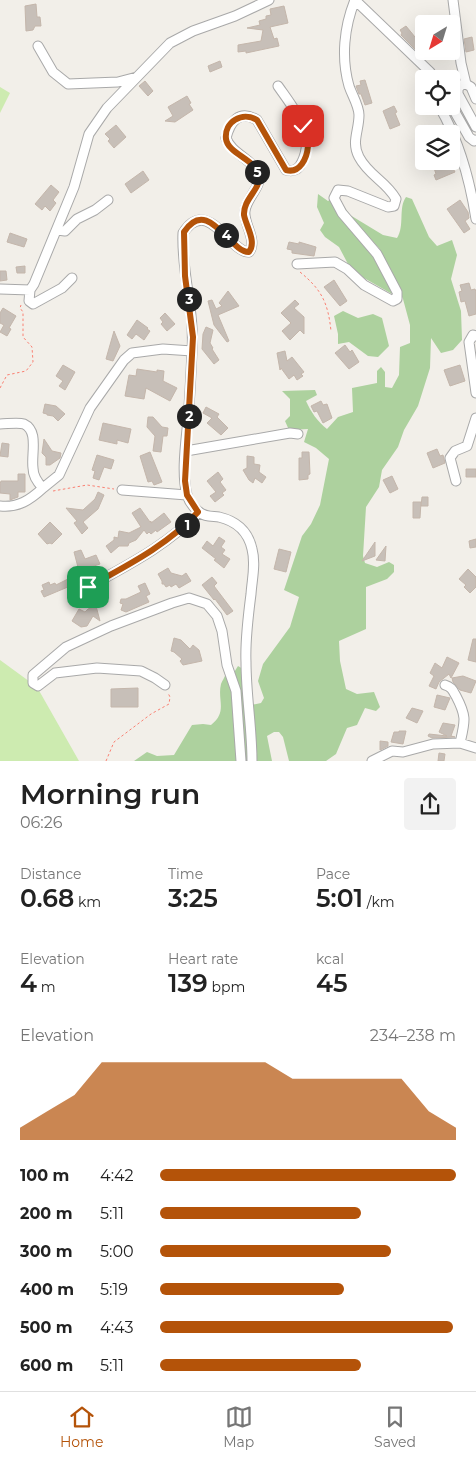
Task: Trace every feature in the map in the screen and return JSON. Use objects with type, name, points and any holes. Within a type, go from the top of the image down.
[{"type":"street","points":[[0,289],[28,290],[34,284],[74,187],[90,134],[107,108],[170,43],[193,31],[235,16],[269,0]]},
{"type":"street","points":[[355,0],[423,70]]},
{"type":"street","points":[[297,264],[335,262],[347,269],[364,285],[393,301],[397,299],[398,292],[377,254],[342,213],[334,198],[338,190],[348,191],[388,207],[394,206],[396,199],[392,191],[365,169],[357,154],[354,141],[359,115],[349,84],[343,51],[355,0]]},
{"type":"street","points":[[454,0],[461,63],[466,84],[471,87],[476,99]]},
{"type":"street","points":[[38,46],[53,72],[68,84],[118,82],[139,76]]},
{"type":"street","points":[[466,84],[461,85],[458,89],[458,94],[476,127]]},
{"type":"street","points":[[252,761],[246,662],[254,566],[252,549],[247,534],[236,523],[219,517],[205,516],[198,512],[187,495],[185,481],[193,337],[185,276],[184,232],[199,220],[206,221],[229,237],[240,250],[249,252],[252,249],[252,242],[244,214],[246,203],[259,183],[260,178],[254,166],[228,145],[226,138],[231,123],[239,117],[251,116],[257,120],[286,170],[296,170],[301,166],[308,146],[306,134],[278,86]]},
{"type":"street","points":[[444,115],[467,173],[476,219]]},
{"type":"street","points":[[457,115],[469,137],[474,141],[476,140]]},
{"type":"street","points":[[55,234],[65,230],[77,219],[95,210],[108,200]]},
{"type":"street","points":[[28,290],[29,301],[33,304],[62,288],[72,278]]},
{"type":"street","points":[[476,336],[472,335],[469,342],[476,393]]},
{"type":"street","points":[[0,506],[9,507],[29,501],[59,475],[90,408],[124,360],[132,353],[163,349],[192,351]]},
{"type":"street","points":[[456,481],[450,458],[455,451],[467,446],[476,418]]},
{"type":"street","points":[[0,424],[22,424],[30,429],[33,435],[33,469],[37,481],[44,488]]},
{"type":"street","points":[[186,450],[290,433],[298,434]]},
{"type":"street","points":[[122,490],[187,495]]},
{"type":"street","points":[[88,587],[140,558],[188,524],[198,512]]},
{"type":"street","points":[[165,685],[141,671],[97,668],[55,674],[38,686],[33,683],[33,675],[66,647],[111,626],[189,598],[207,604],[217,616],[222,631],[227,665],[236,691],[241,761]]},
{"type":"street","points":[[446,685],[453,690],[464,712],[460,743]]},
{"type":"street","points":[[372,761],[392,751],[403,752],[433,744],[460,743],[476,748]]},
{"type":"path","points":[[297,264],[298,270],[315,284],[324,298],[329,313],[331,331]]},
{"type":"path","points":[[0,388],[7,375],[26,371],[33,362],[32,347],[23,337],[23,312],[20,308],[28,290]]},
{"type":"path","points":[[44,488],[52,491],[86,485],[122,490]]},
{"type":"path","points":[[106,761],[114,742],[151,714],[169,704],[170,697],[165,685]]},
{"type":"green space","points":[[0,87],[10,93],[0,113]]},
{"type":"green space","points":[[318,194],[328,201],[331,199],[340,201],[350,215],[383,235],[397,238],[401,228],[402,206],[406,197],[412,199],[429,237],[437,246],[452,240],[457,255],[451,279],[461,311],[462,340],[453,350],[441,353],[431,338],[430,368],[418,406],[404,430],[398,447],[382,470],[379,487],[366,507],[363,556],[365,563],[377,567],[389,562],[394,565],[394,572],[387,579],[366,587],[366,629],[339,641],[340,661],[346,689],[357,694],[374,692],[380,707],[376,711],[365,708],[357,725],[347,728],[336,754],[326,761],[289,761],[283,737],[279,732],[274,732],[267,736],[272,761],[256,761],[251,705],[261,703],[264,698],[258,681],[263,664],[290,627],[299,597],[284,590],[302,536],[311,524],[320,505],[329,459],[316,448],[304,442],[308,429],[289,430],[285,421],[290,416],[290,399],[282,391],[315,390],[317,395],[306,401],[320,423],[327,429],[338,417],[353,412],[352,388],[377,383],[377,371],[381,367],[385,372],[385,387],[392,388],[399,375],[400,347],[410,343],[410,325],[403,299],[379,248],[366,234],[392,294],[364,278],[348,264],[339,247],[325,237],[320,230],[324,223],[317,207]]},
{"type":"green space","points":[[343,311],[358,318],[373,314],[382,318],[389,346],[378,357],[368,356],[349,342],[338,344],[334,316]]},
{"type":"green space","points":[[0,660],[37,687],[79,761],[0,761]]},
{"type":"green space","points":[[238,666],[243,669],[250,761],[134,761],[147,752],[157,756],[174,755],[192,725],[211,725],[221,711],[221,683],[226,673],[233,674]]},
{"type":"building","points":[[36,4],[37,17],[40,17],[41,26],[35,26],[33,30],[26,31],[25,6]]},
{"type":"building","points":[[284,6],[288,23],[270,27],[274,39],[277,38],[279,46],[246,53],[246,51],[238,52],[238,45],[261,41],[263,30],[247,28],[260,25],[259,21],[271,15],[270,9]]},
{"type":"building","points":[[406,26],[415,37],[415,49],[401,35],[400,30]]},
{"type":"building","points":[[472,37],[474,50],[466,52],[464,39]]},
{"type":"building","points":[[220,61],[222,67],[210,72],[208,66]]},
{"type":"building","points":[[365,80],[372,103],[365,105],[356,86],[361,85],[360,81]]},
{"type":"building","points":[[145,81],[153,91],[148,96],[139,86]]},
{"type":"building","points":[[187,96],[193,110],[175,122],[165,121],[173,116],[168,107]]},
{"type":"building","points":[[394,106],[400,125],[390,129],[383,111]]},
{"type":"building","points":[[116,125],[126,137],[114,148],[108,141],[110,139],[105,134]]},
{"type":"building","points":[[435,170],[454,170],[455,172],[436,180],[434,175],[436,174]]},
{"type":"building","points":[[143,171],[149,180],[131,193],[125,184]]},
{"type":"building","points":[[51,185],[59,192],[53,200],[56,203],[50,211],[45,206],[42,210],[35,204]]},
{"type":"building","points":[[460,200],[468,212],[469,218],[465,221],[470,229],[464,233],[447,209]]},
{"type":"building","points":[[10,233],[27,239],[24,247],[7,242]]},
{"type":"building","points":[[289,242],[299,244],[299,242],[316,247],[314,256],[292,253],[292,250],[287,249]]},
{"type":"building","points":[[25,266],[25,273],[17,273],[16,267]]},
{"type":"building","points":[[0,271],[6,271],[7,280],[0,281]]},
{"type":"building","points":[[334,280],[347,301],[340,306],[324,287]]},
{"type":"building","points":[[469,283],[471,290],[475,289],[476,292],[476,314],[469,316],[465,301],[461,302],[459,292],[462,291],[460,285]]},
{"type":"building","points":[[228,291],[239,306],[218,315],[229,341],[227,342],[214,325],[208,301],[212,300],[216,309],[222,306],[219,303]]},
{"type":"building","points":[[295,300],[299,304],[294,308],[304,317],[304,334],[300,330],[290,340],[282,331],[291,323],[281,313]]},
{"type":"building","points":[[3,308],[16,316],[7,336],[0,332],[4,325],[0,323],[0,313]]},
{"type":"building","points":[[165,313],[175,324],[167,331],[161,324],[163,322],[160,318]]},
{"type":"building","points":[[137,320],[150,331],[144,340],[136,334],[132,339],[127,335]]},
{"type":"building","points":[[206,327],[213,330],[210,343],[219,360],[214,364],[202,349],[203,334]]},
{"type":"building","points":[[114,331],[120,346],[113,361],[106,359]]},
{"type":"building","points":[[345,345],[350,352],[352,350],[359,362],[349,369],[335,353]]},
{"type":"building","points":[[285,351],[287,361],[292,357],[304,372],[301,374],[303,376],[297,380],[294,375],[289,379],[281,368],[280,370],[277,353]]},
{"type":"building","points":[[63,365],[75,372],[65,390],[59,386],[63,381],[56,376]]},
{"type":"building","points":[[460,365],[465,381],[450,386],[444,370]]},
{"type":"building","points":[[137,369],[157,372],[157,370],[164,371],[163,381],[177,388],[170,401],[146,388],[144,399],[125,396],[129,375],[136,376]]},
{"type":"building","points":[[321,401],[323,405],[327,404],[332,418],[323,423],[317,411],[314,412],[311,406]]},
{"type":"building","points":[[45,404],[56,406],[65,414],[58,421],[53,416],[43,413]]},
{"type":"building","points":[[206,407],[219,414],[217,417],[228,428],[221,435],[207,423],[212,418],[203,413]]},
{"type":"building","points":[[148,417],[153,417],[162,427],[168,428],[167,436],[163,436],[161,452],[153,451],[155,436],[147,427]]},
{"type":"building","points":[[103,423],[131,429],[128,443],[117,440],[117,444],[99,440]]},
{"type":"building","points":[[44,439],[52,451],[61,453],[60,458],[50,465],[46,465],[46,457],[42,453]]},
{"type":"building","points":[[2,443],[9,444],[8,457],[0,456]]},
{"type":"building","points":[[437,449],[440,456],[443,455],[445,463],[433,468],[427,453]]},
{"type":"building","points":[[150,452],[162,482],[154,485],[152,481],[148,482],[140,456]]},
{"type":"building","points":[[302,452],[309,452],[310,474],[308,479],[299,480],[299,458],[302,458]]},
{"type":"building","points":[[97,455],[114,460],[111,469],[104,467],[99,480],[93,478],[95,471],[92,470]]},
{"type":"building","points":[[247,456],[254,457],[254,464],[260,465],[259,472],[266,477],[262,483],[255,478],[253,483],[243,470],[247,468]]},
{"type":"building","points":[[466,469],[476,469],[476,477],[466,477]]},
{"type":"building","points":[[218,472],[223,479],[220,482],[226,490],[222,493],[224,495],[215,502],[210,496],[216,492],[207,481]]},
{"type":"building","points":[[18,474],[25,474],[25,492],[18,492],[18,497],[10,500],[10,494],[0,493],[0,484],[1,481],[18,481]]},
{"type":"building","points":[[392,476],[398,489],[390,493],[383,480]]},
{"type":"building","points":[[98,492],[104,495],[98,509],[83,522],[88,528],[82,534],[74,523],[77,521],[66,508],[83,510],[95,499]]},
{"type":"building","points":[[422,497],[428,497],[428,506],[421,506]]},
{"type":"building","points":[[413,502],[421,502],[420,518],[413,518]]},
{"type":"building","points":[[140,508],[151,523],[164,513],[171,522],[151,534],[149,532],[147,534],[144,530],[128,546],[119,546],[111,553],[106,546],[114,540],[114,537],[118,538],[119,531],[129,533],[141,527],[132,513]]},
{"type":"building","points":[[50,522],[62,534],[52,544],[47,544],[38,534]]},
{"type":"building","points":[[219,537],[225,541],[221,547],[225,550],[222,554],[230,559],[224,568],[202,548],[207,541],[213,546]]},
{"type":"building","points":[[476,539],[476,547],[470,548],[469,541]]},
{"type":"building","points":[[375,542],[375,556],[362,561]]},
{"type":"building","points":[[386,546],[385,561],[376,560]]},
{"type":"building","points":[[279,549],[291,552],[286,572],[274,569]]},
{"type":"building","points":[[81,550],[85,559],[96,555],[100,564],[79,571],[74,552]]},
{"type":"building","points":[[168,568],[171,573],[182,576],[186,573],[191,581],[179,588],[176,584],[166,587],[162,584],[158,574]]},
{"type":"building","points":[[468,569],[476,577],[476,587],[470,593],[464,587],[466,585],[459,579]]},
{"type":"building","points":[[72,577],[75,584],[44,597],[41,591],[44,590],[42,585],[49,582],[50,585],[55,583],[56,585]]},
{"type":"building","points":[[212,577],[217,583],[214,586],[233,611],[227,615],[202,585]]},
{"type":"building","points":[[145,583],[150,594],[146,596],[149,602],[126,612],[121,610],[123,604],[120,603],[121,599],[126,599],[141,592],[138,586]]},
{"type":"building","points":[[96,606],[100,621],[93,616],[87,626],[81,627],[72,621],[79,609],[85,612]]},
{"type":"building","points":[[174,638],[181,640],[190,649],[193,645],[199,650],[202,661],[183,665],[180,661],[182,659],[171,651]]},
{"type":"building","points":[[473,639],[476,639],[476,662],[468,660]]},
{"type":"building","points":[[447,657],[459,663],[451,678],[449,674],[439,682],[436,689],[429,686],[434,676],[430,673],[435,663],[442,668]]},
{"type":"building","points":[[463,676],[476,681],[471,693],[460,690],[453,682],[452,678]]},
{"type":"building","points":[[138,688],[138,707],[111,707],[111,689]]},
{"type":"building","points":[[437,695],[450,698],[445,710],[434,707]]},
{"type":"building","points":[[412,708],[423,711],[417,723],[406,718]]},
{"type":"building","points":[[443,723],[455,725],[451,736],[455,737],[432,738],[428,736],[429,734],[447,736],[439,732]]},
{"type":"building","points":[[406,731],[403,744],[391,742],[394,732]]},
{"type":"building","points":[[380,741],[388,742],[388,746],[380,750]]},
{"type":"building","points":[[439,753],[445,754],[444,761],[438,761]]},
{"type":"route","points":[[88,587],[140,558],[188,524],[198,512],[187,495],[185,481],[193,337],[185,276],[184,232],[199,220],[206,221],[229,237],[240,250],[249,252],[252,249],[252,242],[244,214],[246,203],[259,183],[260,178],[254,166],[228,145],[226,138],[231,123],[239,117],[245,116],[251,116],[257,120],[286,170],[291,171],[301,166],[308,146],[303,126]]}]
